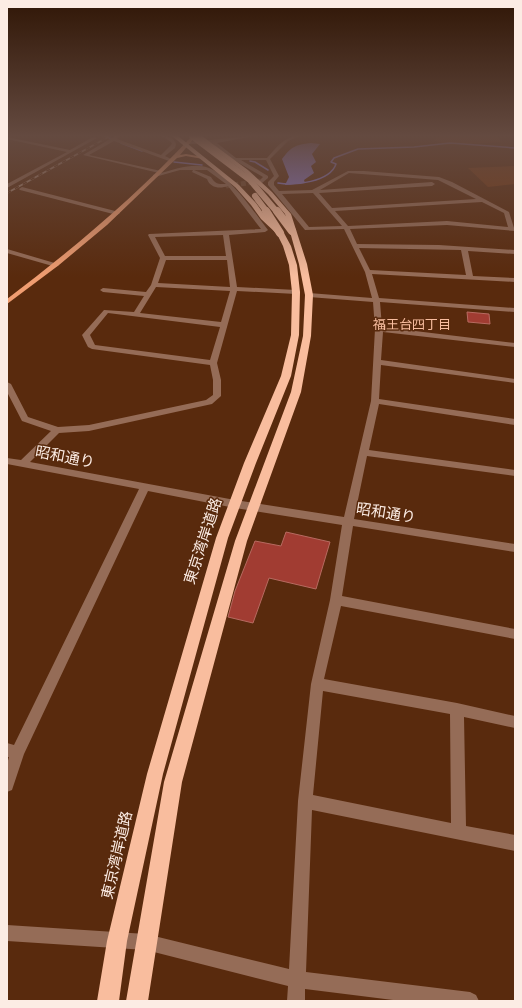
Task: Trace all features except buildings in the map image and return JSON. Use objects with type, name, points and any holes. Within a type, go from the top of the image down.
[{"type":"highway","points":[[233,183],[254,204],[263,218],[280,233]]},
{"type":"highway","name":"東京湾岸道路","points":[[108,1001],[117,941],[155,774],[222,538],[286,376],[295,335],[296,292],[293,265],[287,246],[262,204],[243,183]]},
{"type":"highway","points":[[253,183],[266,197],[292,231]]},
{"type":"highway","points":[[137,1001],[173,782],[241,541],[252,507],[296,392],[307,336],[309,295],[303,264],[288,214],[270,192],[260,183]]},
{"type":"main road","points":[[7,302],[56,265],[117,213],[148,183]]},
{"type":"street","points":[[211,183],[217,186],[226,186]]},
{"type":"street","points":[[136,314],[154,285],[164,258],[151,235],[226,233],[265,230],[227,183]]},
{"type":"street","points":[[271,183],[270,185],[278,192],[307,229],[447,223],[513,229],[506,212],[450,183]]},
{"type":"street","points":[[314,191],[328,183]]},
{"type":"street","points":[[278,192],[449,183]]},
{"type":"street","points":[[22,189],[117,213]]},
{"type":"street","points":[[296,1001],[305,801],[317,684],[336,600],[348,522],[375,401],[379,329],[376,300],[368,272],[356,246],[346,227],[314,191]]},
{"type":"street","points":[[332,210],[483,200]]},
{"type":"street","points":[[7,384],[25,419],[56,430],[89,428],[209,402],[217,396],[217,380],[213,363],[234,289],[226,233]]},
{"type":"street","points":[[356,246],[464,248],[515,252]]},
{"type":"street","points":[[464,248],[470,277]]},
{"type":"street","points":[[7,251],[56,265]]},
{"type":"street","points":[[164,258],[230,258]]},
{"type":"street","points":[[368,272],[515,280]]},
{"type":"street","points":[[154,285],[296,292]]},
{"type":"street","points":[[103,290],[148,294]]},
{"type":"street","points":[[309,295],[515,310]]},
{"type":"street","points":[[213,363],[92,347],[86,335],[106,311],[225,325]]},
{"type":"street","points":[[379,329],[515,346]]},
{"type":"street","points":[[377,362],[515,381]]},
{"type":"street","points":[[375,401],[515,422]]},
{"type":"street","points":[[23,464],[56,430]]},
{"type":"street","points":[[364,452],[515,473]]},
{"type":"street","name":"昭和通り","points":[[7,461],[252,507],[515,548]]},
{"type":"street","points":[[7,785],[13,751],[145,487]]},
{"type":"street","points":[[336,600],[515,634]]},
{"type":"street","points":[[317,684],[457,709],[515,722]]},
{"type":"street","points":[[457,709],[459,833]]},
{"type":"street","points":[[305,801],[515,843]]},
{"type":"street","points":[[7,933],[146,942],[296,979],[470,1001]]},
{"type":"shaded area","points":[[286,183],[305,183],[285,185]]},
{"type":"shaded area","points":[[484,183],[515,183],[515,184],[488,187]]},
{"type":"waterway","points":[[278,183],[302,183]]},
{"type":"tunnel","points":[[226,186],[247,183]]},
{"type":"railway","points":[[7,193],[25,183]]},
{"type":"district","name":"福王台四丁目","points":[[412,324]]}]
